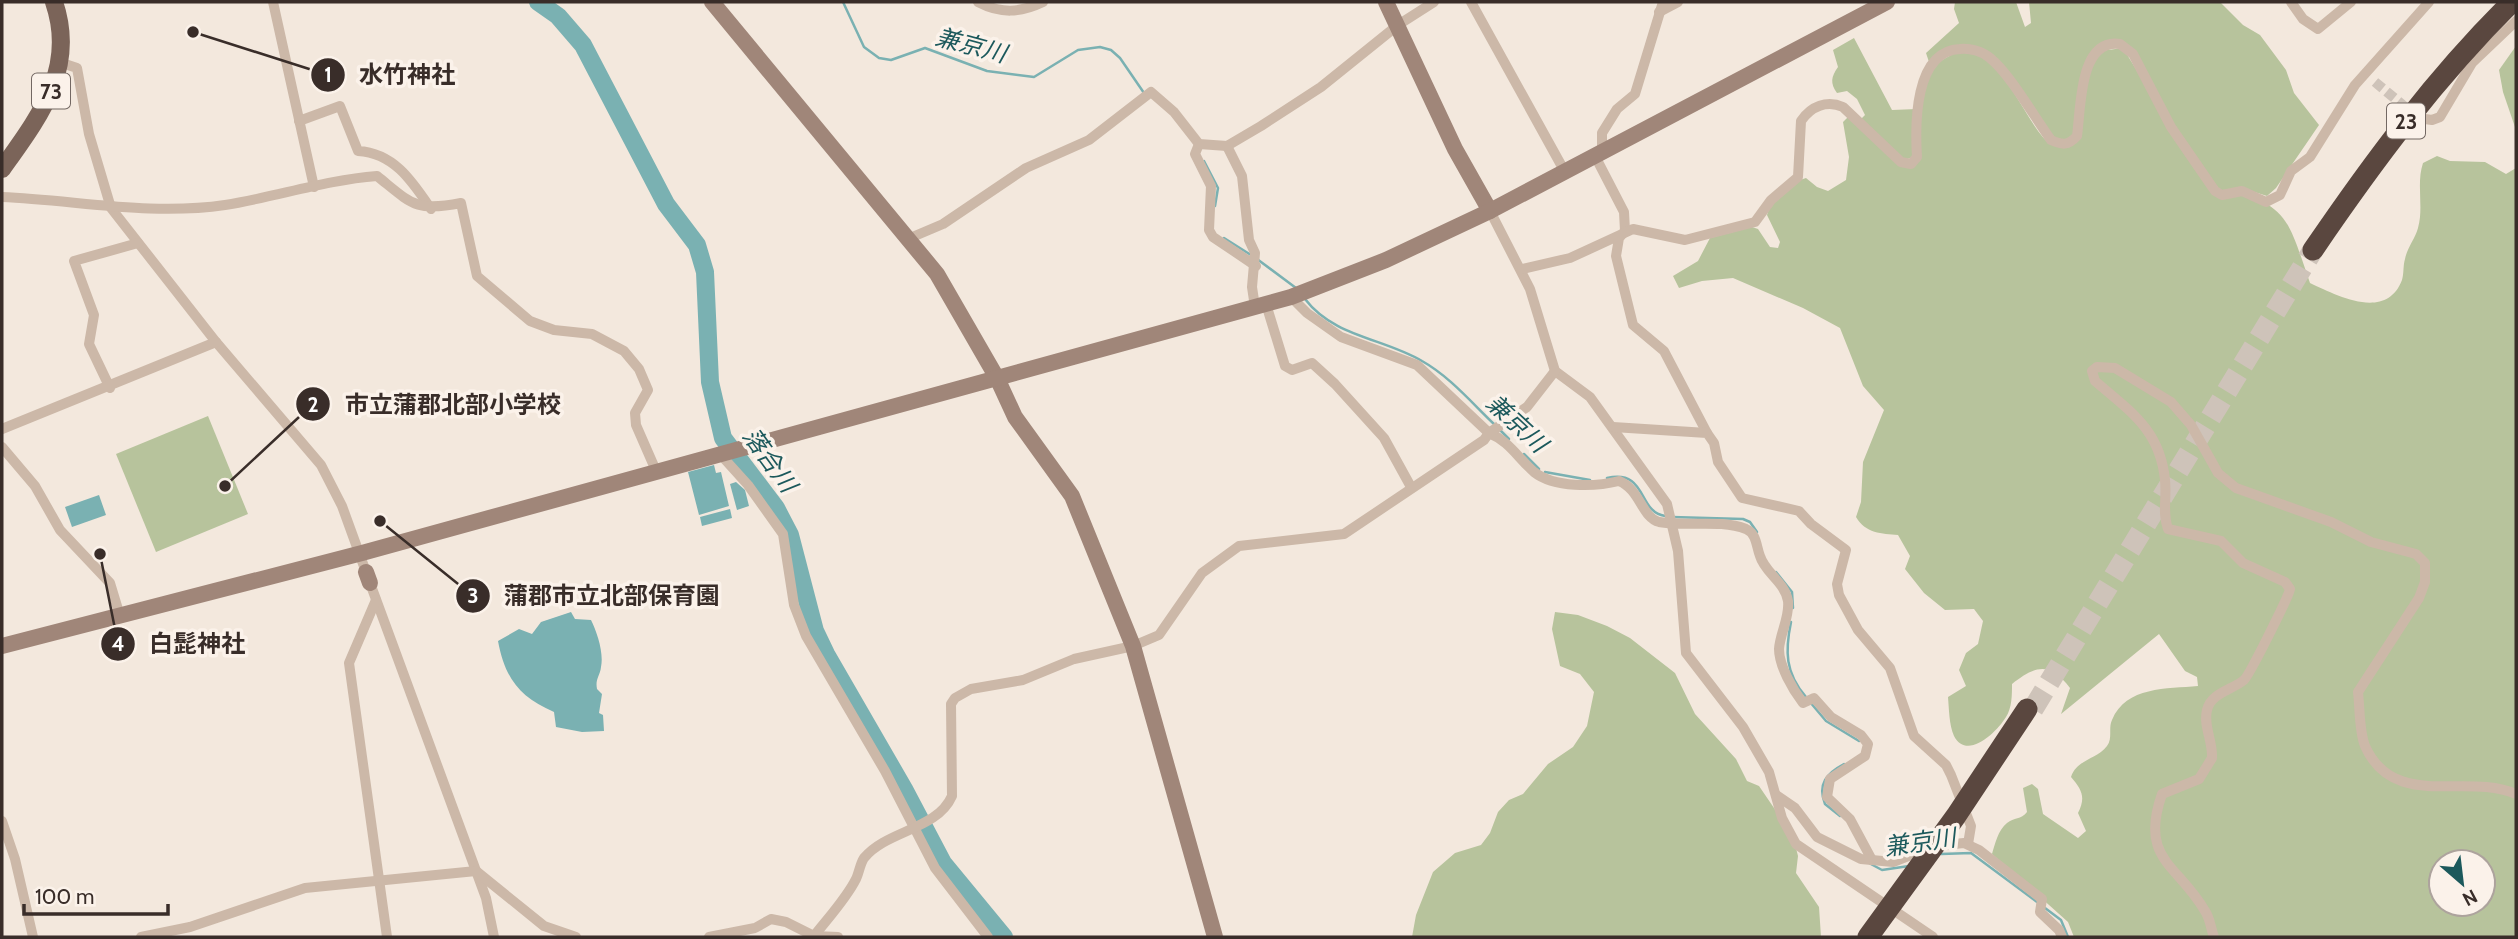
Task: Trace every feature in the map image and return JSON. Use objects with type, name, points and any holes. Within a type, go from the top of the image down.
[{"type":"highway","name":"23","points":[[2503,2],[2410,104],[2310,249],[2417,107],[2457,59],[2512,2]]},
{"type":"highway","points":[[1868,937],[2030,709],[1951,833],[1875,937]]},
{"type":"main road","name":"73","points":[[2,169],[33,125],[62,63],[58,15],[54,2]]},
{"type":"street","points":[[276,2],[314,187]]},
{"type":"street","points":[[712,2],[910,238],[937,274],[997,378],[1015,417],[1072,496],[1133,646],[1215,937]]},
{"type":"street","points":[[978,2],[991,9],[1016,12],[1043,2]]},
{"type":"street","points":[[1386,2],[1455,149],[1522,269],[1555,371],[1590,397],[1646,471],[1670,518],[1678,551],[1686,653],[1743,727],[1769,772],[1782,818],[1803,850],[1933,937]]},
{"type":"street","points":[[1198,148],[1227,146],[1321,87],[1398,25],[1434,2]]},
{"type":"street","points":[[1471,2],[1565,172]]},
{"type":"street","points":[[1678,2],[1661,7],[1650,53],[1635,94],[1617,109],[1602,133],[1599,154],[1624,212],[1625,231],[1619,238],[1616,256],[1633,326],[1664,351],[1714,443],[1718,462],[1742,499],[1799,511],[1811,524],[1846,550],[1837,584],[1839,595],[1858,630],[1890,668],[1914,736],[1946,765],[1971,826],[1968,844]]},
{"type":"street","points":[[2,646],[362,554],[1296,295],[1385,260],[1490,211],[1887,2]]},
{"type":"street","points":[[2291,2],[2303,19],[2318,29],[2351,2]]},
{"type":"street","points":[[1522,269],[1570,258],[1625,231],[1645,230],[1685,240],[1755,222],[1771,200],[1794,183],[1797,177],[1801,121],[1806,114],[1824,104],[1834,103],[1843,107],[1901,162],[1911,164],[1917,157],[1916,128],[1925,77],[1933,61],[1951,50],[1970,49],[1988,56],[2051,140],[2062,145],[2068,144],[2077,136],[2090,58],[2105,44],[2120,44],[2133,54],[2171,127],[2215,191],[2222,195],[2236,191],[2251,192],[2266,202],[2280,195],[2291,171],[2310,156],[2331,120],[2368,72],[2429,2]]},
{"type":"street","points":[[2418,117],[2432,120],[2440,117],[2472,62],[2516,21]]},
{"type":"street","points":[[62,63],[77,68],[89,134],[111,208],[216,342],[321,465],[362,554],[368,578],[486,898],[494,937]]},
{"type":"street","points":[[2368,72],[2375,82]]},
{"type":"street","points":[[910,238],[943,224],[1026,168],[1089,140],[1147,96],[1174,112],[1198,148],[1212,191],[1207,219],[1213,237],[1256,260]]},
{"type":"street","points":[[299,121],[340,106],[358,151],[374,152],[387,157],[413,183],[431,209]]},
{"type":"street","points":[[1227,146],[1242,176],[1248,240],[1256,260],[1252,288],[1285,366],[1292,370],[1312,362],[1335,384],[1384,438],[1411,487]]},
{"type":"street","points":[[2,197],[111,208],[223,205],[314,187],[343,178],[377,176],[412,204],[431,209],[461,204],[478,275],[530,321],[554,330],[593,334],[624,351],[639,369],[648,390],[635,413],[636,425],[641,442],[657,473]]},
{"type":"street","points":[[110,388],[89,344],[94,315],[74,261],[138,243]]},
{"type":"street","points":[[1296,295],[1307,313],[1340,337],[1417,365],[1495,429],[1542,477],[1599,486],[1619,481],[1634,490],[1653,519],[1670,518],[1732,526],[1747,529],[1754,535],[1760,559],[1783,587],[1788,600],[1779,650],[1794,691],[1861,735],[1868,744],[1865,756],[1830,779],[1827,797],[1850,819],[1868,859]]},
{"type":"street","points":[[2,429],[110,388],[216,342]]},
{"type":"street","points":[[2214,937],[2206,912],[2167,867],[2158,846],[2155,813],[2161,794],[2199,779],[2212,758],[2205,720],[2207,706],[2213,698],[2246,679],[2262,644],[2288,601],[2290,589],[2284,582],[2243,563],[2234,551],[2221,541],[2168,529],[2163,516],[2165,480],[2158,446],[2150,430],[2091,377],[2097,367],[2115,368],[2171,402],[2192,425],[2218,473],[2236,488],[2331,522],[2371,542],[2416,554],[2424,563],[2426,582],[2419,598],[2358,692],[2365,745],[2391,776],[2404,783],[2420,787],[2464,785],[2502,789],[2516,794]]},
{"type":"street","points":[[814,936],[856,880],[864,858],[913,827],[940,814],[952,796],[951,704],[956,698],[971,689],[1023,680],[1074,659],[1133,646],[1159,635],[1202,573],[1239,546],[1344,534],[1485,440],[1495,429],[1527,407],[1555,371]]},
{"type":"street","points":[[1613,427],[1707,433]]},
{"type":"street","points":[[2,447],[35,486],[60,530],[110,583],[120,616]]},
{"type":"street","points":[[721,453],[783,534],[794,605],[806,636],[885,771],[935,868],[988,937]]},
{"type":"street","points":[[376,600],[349,663],[387,937]]},
{"type":"street","points":[[1776,795],[1795,808],[1817,836],[1868,859],[1893,862],[1934,846],[1968,844],[2041,905],[2060,930],[2062,937]]},
{"type":"street","points":[[2,821],[15,859],[33,937]]},
{"type":"street","points":[[141,937],[190,927],[305,888],[477,872],[544,926],[576,937]]},
{"type":"street","points":[[709,937],[755,928],[771,919],[786,922],[814,936],[838,937]]},
{"type":"green space","points":[[1955,2],[2016,2],[2025,27],[2031,23],[2029,2],[2220,2],[2243,25],[2260,35],[2286,70],[2294,93],[2319,125],[2276,188],[2267,196],[2242,188],[2221,192],[2183,140],[2127,44],[2088,56],[2075,135],[2067,141],[2052,137],[1995,60],[1968,46],[1929,62],[1926,53],[1959,23],[1954,9]]},
{"type":"green space","points":[[1854,38],[1892,110],[1917,109],[1914,157],[1904,160],[1861,119],[1865,115],[1857,99],[1847,91],[1837,93],[1832,83],[1838,67],[1833,50]]},
{"type":"green space","points":[[2516,46],[2516,130],[2503,92],[2499,70]]},
{"type":"green space","points":[[2123,48],[2211,191],[2256,199],[2270,206],[2281,215],[2289,227],[2310,283],[2333,294],[2360,302],[2385,300],[2395,293],[2402,280],[2404,261],[2420,220],[2420,179],[2423,163],[2437,156],[2450,161],[2485,162],[2506,174],[2516,168],[2516,937],[2074,937],[2068,922],[1992,854],[1999,833],[2007,823],[2027,812],[2023,788],[2032,784],[2038,789],[2043,814],[2078,838],[2086,831],[2078,813],[2082,794],[2071,777],[2082,763],[2107,746],[2111,723],[2118,709],[2137,695],[2149,691],[2198,686],[2197,677],[2185,671],[2159,634],[2061,714],[2070,688],[2049,670],[2028,673],[2012,684],[2009,710],[1996,730],[1974,745],[1966,746],[1960,743],[1951,727],[1948,697],[1966,686],[1959,670],[1966,653],[1978,644],[1983,621],[1974,609],[1945,610],[1924,593],[1905,569],[1910,556],[1898,535],[1869,529],[1856,517],[1861,502],[1863,462],[1884,410],[1863,386],[1840,328],[1803,308],[1733,278],[1702,281],[1679,288],[1673,276],[1698,261],[1710,238],[1752,227],[1758,229],[1770,247],[1778,248],[1780,242],[1767,215],[1771,203],[1806,178],[1817,187],[1828,191],[1846,180],[1849,157],[1843,122],[1848,117],[1910,167],[1929,77],[1937,64],[1951,55],[1967,51],[1981,56],[1995,67],[2007,82],[2048,142],[2069,147],[2089,72],[2100,51]]},
{"type":"green space","points":[[208,416],[248,514],[156,552],[116,454]]},
{"type":"green space","points":[[1555,612],[1578,615],[1607,626],[1630,638],[1675,673],[1695,714],[1736,759],[1747,781],[1759,786],[1795,844],[1798,856],[1796,873],[1819,907],[1821,937],[1412,937],[1416,915],[1433,872],[1455,853],[1481,845],[1490,833],[1498,812],[1509,800],[1523,794],[1548,764],[1573,747],[1587,726],[1594,692],[1580,674],[1560,666],[1552,629]]},
{"type":"water","points":[[714,465],[716,473],[721,472],[729,506],[699,515],[688,472]]},
{"type":"water","points":[[736,482],[745,490],[749,506],[737,510],[730,484]]},
{"type":"water","points":[[99,495],[106,515],[72,527],[65,507]]},
{"type":"water","points":[[730,509],[732,518],[702,526],[700,517]]},
{"type":"water","points":[[571,612],[575,619],[591,620],[596,630],[602,655],[597,689],[602,694],[599,713],[603,715],[604,731],[582,732],[556,727],[554,712],[523,693],[510,676],[501,654],[498,641],[519,629],[532,634],[541,622]]},
{"type":"waterway","name":"落合川","points":[[538,2],[558,16],[583,45],[666,204],[697,245],[705,272],[710,382],[723,438],[776,508],[790,535],[815,631],[943,863],[1004,937]]},
{"type":"waterway","name":"兼京川","points":[[843,2],[864,47],[879,58],[891,60],[925,48],[987,71],[1034,77],[1078,50],[1100,47],[1111,50],[1120,58],[1144,93]]},
{"type":"waterway","name":"兼京川","points":[[1204,161],[1218,188],[1215,206]]},
{"type":"waterway","name":"兼京川","points":[[1224,238],[1251,255]]},
{"type":"waterway","name":"兼京川","points":[[1257,259],[1296,288]]},
{"type":"waterway","name":"兼京川","points":[[1305,299],[1317,312],[1344,329],[1407,353],[1432,367],[1494,424]]},
{"type":"waterway","name":"兼京川","points":[[1499,429],[1509,439]]},
{"type":"waterway","name":"兼京川","points":[[1524,454],[1539,469]]},
{"type":"waterway","name":"兼京川","points":[[1545,472],[1590,480]]},
{"type":"waterway","name":"兼京川","points":[[1607,478],[1620,477],[1629,480],[1636,485],[1650,507],[1665,516]]},
{"type":"waterway","name":"兼京川","points":[[1672,517],[1743,519],[1750,522],[1757,532]]},
{"type":"waterway","name":"兼京川","points":[[1776,572],[1792,592],[1793,608]]},
{"type":"waterway","name":"兼京川","points":[[1791,622],[1788,661],[1794,679],[1806,697]]},
{"type":"waterway","name":"兼京川","points":[[1810,702],[1826,721],[1859,741]]},
{"type":"waterway","name":"兼京川","points":[[1840,816],[1825,804],[1822,791],[1828,775],[1844,764]]},
{"type":"waterway","name":"兼京川","points":[[1941,854],[1971,853],[2037,902]]},
{"type":"waterway","name":"兼京川","points":[[1869,863],[1882,870],[1909,866]]},
{"type":"waterway","name":"兼京川","points":[[2045,908],[2061,920],[2068,937]]},
{"type":"tunnel","points":[[2375,82],[2416,116]]},
{"type":"tunnel","points":[[2033,709],[2313,250]]},
{"type":"place","name":"水竹神社","points":[[193,32]]},
{"type":"place","name":"市立蒲郡北部小学校","points":[[225,486]]},
{"type":"place","name":"蒲郡市立北部保育園","points":[[380,521]]},
{"type":"place","name":"白髭神社","points":[[100,554]]}]
